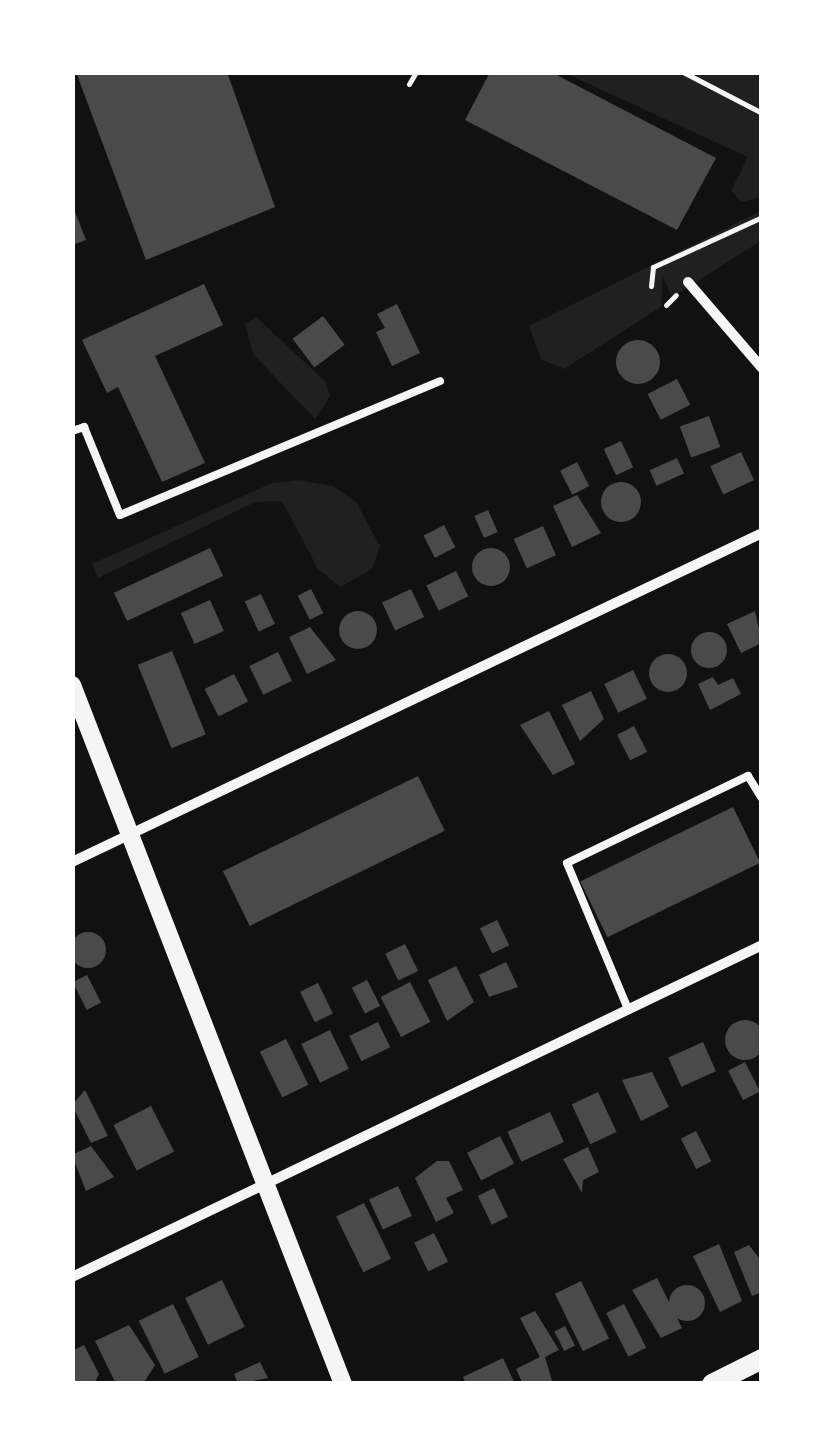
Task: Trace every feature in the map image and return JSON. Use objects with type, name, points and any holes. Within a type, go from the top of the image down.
[{"type":"main road","points":[[712,1384],[762,1360]]},
{"type":"street","points":[[688,282],[762,368]]},
{"type":"street","points":[[72,862],[762,533]]},
{"type":"street","points":[[72,685],[260,1187],[343,1384]]},
{"type":"street","points":[[72,1278],[762,945]]},
{"type":"lane","points":[[72,432],[84,426],[120,515],[440,381]]},
{"type":"lane","points":[[628,1009],[566,863],[748,776],[762,798]]},
{"type":"path","points":[[409,84],[416,72]]},
{"type":"path","points":[[682,72],[762,112]]},
{"type":"path","points":[[651,286],[653,267],[762,216]]},
{"type":"shaded area","points":[[565,73],[761,73],[761,197],[741,202],[731,191],[748,157]]},
{"type":"shaded area","points":[[761,211],[761,241],[672,297],[663,277],[661,307],[564,369],[541,359],[529,326]]},
{"type":"shaded area","points":[[256,317],[326,382],[330,396],[315,419],[253,354],[245,324]]},
{"type":"shaded area","points":[[299,480],[333,486],[356,502],[380,546],[372,569],[340,587],[318,569],[282,501],[255,502],[98,578],[92,564],[272,483]]},
{"type":"building","points":[[76,72],[227,72],[275,207],[146,260]]},
{"type":"building","points":[[490,72],[551,72],[716,158],[677,230],[465,120]]},
{"type":"building","points":[[72,204],[86,240],[72,245]]},
{"type":"building","points":[[204,284],[223,325],[155,356],[205,463],[162,482],[118,387],[107,393],[82,340]]},
{"type":"building","points":[[397,304],[420,353],[392,366],[376,332],[385,328],[377,314]]},
{"type":"building","points":[[323,316],[345,345],[314,368],[293,339]]},
{"type":"building","points":[[638,340],[654,346],[660,362],[654,378],[638,384],[622,378],[616,362],[622,346]]},
{"type":"building","points":[[677,379],[690,405],[661,420],[648,394]]},
{"type":"building","points":[[709,416],[720,447],[691,458],[680,427]]},
{"type":"building","points":[[621,441],[633,467],[616,475],[604,449]]},
{"type":"building","points":[[741,452],[754,480],[723,494],[710,466]]},
{"type":"building","points":[[677,458],[684,474],[657,486],[650,470]]},
{"type":"building","points":[[577,462],[589,486],[572,495],[560,471]]},
{"type":"building","points":[[621,482],[635,488],[641,502],[635,516],[621,522],[607,516],[601,502],[607,488]]},
{"type":"building","points":[[577,495],[601,533],[572,547],[553,506]]},
{"type":"building","points":[[488,510],[498,532],[484,538],[474,516]]},
{"type":"building","points":[[444,525],[455,547],[435,558],[424,535]]},
{"type":"building","points":[[543,526],[556,555],[527,568],[514,539]]},
{"type":"building","points":[[210,548],[223,576],[127,621],[114,593]]},
{"type":"building","points":[[491,548],[504,554],[510,567],[504,580],[491,586],[478,580],[472,567],[478,554]]},
{"type":"building","points":[[456,571],[468,596],[439,611],[426,585]]},
{"type":"building","points":[[311,589],[323,613],[310,620],[298,596]]},
{"type":"building","points":[[411,589],[424,617],[395,631],[382,603]]},
{"type":"building","points":[[261,594],[275,624],[259,632],[245,602]]},
{"type":"building","points":[[210,600],[224,631],[195,644],[181,613]]},
{"type":"building","points":[[358,611],[371,617],[377,630],[371,643],[358,649],[345,643],[339,630],[345,617]]},
{"type":"building","points":[[755,611],[762,643],[741,653],[727,624]]},
{"type":"building","points":[[310,627],[336,660],[307,674],[289,637]]},
{"type":"building","points":[[709,632],[722,637],[727,650],[722,663],[709,668],[696,663],[691,650],[696,637]]},
{"type":"building","points":[[172,651],[206,734],[171,748],[138,665]]},
{"type":"building","points":[[278,652],[292,681],[263,695],[249,666]]},
{"type":"building","points":[[668,654],[681,660],[687,673],[681,686],[668,692],[655,686],[649,673],[655,660]]},
{"type":"building","points":[[633,670],[647,699],[618,713],[604,684]]},
{"type":"building","points":[[234,674],[248,702],[219,717],[205,689]]},
{"type":"building","points":[[713,677],[718,685],[733,678],[741,694],[710,710],[698,684]]},
{"type":"building","points":[[591,691],[604,719],[580,741],[562,705]]},
{"type":"building","points":[[549,711],[575,764],[553,775],[520,725]]},
{"type":"building","points":[[634,726],[647,752],[630,760],[617,735]]},
{"type":"building","points":[[418,776],[445,831],[250,926],[223,871]]},
{"type":"building","points":[[733,807],[760,863],[607,937],[580,882]]},
{"type":"building","points":[[497,920],[509,945],[492,953],[480,928]]},
{"type":"building","points":[[88,932],[101,937],[106,950],[101,963],[88,968],[75,963],[70,950],[75,937]]},
{"type":"building","points":[[405,944],[418,971],[398,981],[385,954]]},
{"type":"building","points":[[506,962],[518,987],[489,997],[479,975]]},
{"type":"building","points":[[456,966],[474,1002],[447,1021],[428,980]]},
{"type":"building","points":[[87,975],[101,1003],[87,1010],[73,982]]},
{"type":"building","points":[[367,980],[380,1006],[365,1014],[352,988]]},
{"type":"building","points":[[410,982],[430,1022],[401,1037],[381,997]]},
{"type":"building","points":[[318,983],[333,1014],[315,1022],[300,992]]},
{"type":"building","points":[[745,1020],[759,1026],[765,1040],[759,1054],[745,1060],[731,1054],[725,1040],[731,1026]]},
{"type":"building","points":[[378,1022],[390,1047],[362,1061],[349,1036]]},
{"type":"building","points":[[330,1030],[349,1069],[320,1083],[301,1044]]},
{"type":"building","points":[[286,1039],[308,1085],[282,1098],[260,1052]]},
{"type":"building","points":[[703,1042],[716,1071],[681,1087],[668,1057]]},
{"type":"building","points":[[745,1062],[760,1091],[743,1100],[728,1071]]},
{"type":"building","points":[[652,1072],[669,1107],[641,1121],[622,1080]]},
{"type":"building","points":[[85,1090],[108,1136],[91,1143],[72,1105]]},
{"type":"building","points":[[598,1092],[617,1132],[590,1144],[572,1104]]},
{"type":"building","points":[[151,1106],[174,1151],[137,1171],[114,1125]]},
{"type":"building","points":[[550,1112],[564,1142],[521,1162],[507,1132]]},
{"type":"building","points":[[696,1131],[711,1161],[696,1169],[681,1139]]},
{"type":"building","points":[[500,1136],[514,1164],[481,1180],[467,1153]]},
{"type":"building","points":[[91,1146],[114,1177],[86,1191],[72,1155]]},
{"type":"building","points":[[588,1147],[599,1172],[583,1180],[582,1193],[563,1159]]},
{"type":"building","points":[[437,1161],[449,1161],[463,1190],[446,1198],[454,1213],[436,1222],[415,1178]]},
{"type":"building","points":[[398,1186],[412,1216],[383,1229],[369,1200]]},
{"type":"building","points":[[494,1188],[508,1217],[492,1225],[478,1196]]},
{"type":"building","points":[[364,1203],[391,1259],[363,1272],[336,1217]]},
{"type":"building","points":[[434,1233],[448,1262],[428,1271],[414,1243]]},
{"type":"building","points":[[719,1244],[742,1301],[720,1312],[693,1256]]},
{"type":"building","points":[[749,1245],[762,1262],[762,1292],[752,1296],[734,1252]]},
{"type":"building","points":[[657,1278],[682,1328],[661,1338],[632,1290]]},
{"type":"building","points":[[222,1280],[245,1327],[208,1345],[185,1298]]},
{"type":"building","points":[[581,1281],[609,1339],[583,1351],[555,1294]]},
{"type":"building","points":[[687,1285],[700,1290],[705,1303],[700,1316],[687,1321],[674,1316],[669,1303],[674,1290]]},
{"type":"building","points":[[173,1304],[199,1357],[165,1374],[139,1321]]},
{"type":"building","points":[[624,1304],[646,1348],[628,1357],[606,1313]]},
{"type":"building","points":[[535,1311],[559,1350],[545,1357],[553,1384],[523,1384],[516,1369],[540,1357],[520,1318]]},
{"type":"building","points":[[129,1325],[155,1365],[143,1384],[116,1384],[95,1341]]},
{"type":"building","points":[[565,1326],[575,1346],[564,1351],[554,1331]]},
{"type":"building","points":[[84,1345],[99,1374],[94,1384],[72,1384],[72,1351]]},
{"type":"building","points":[[503,1358],[515,1384],[466,1384],[463,1377]]},
{"type":"building","points":[[260,1362],[268,1378],[238,1384],[234,1374]]}]
